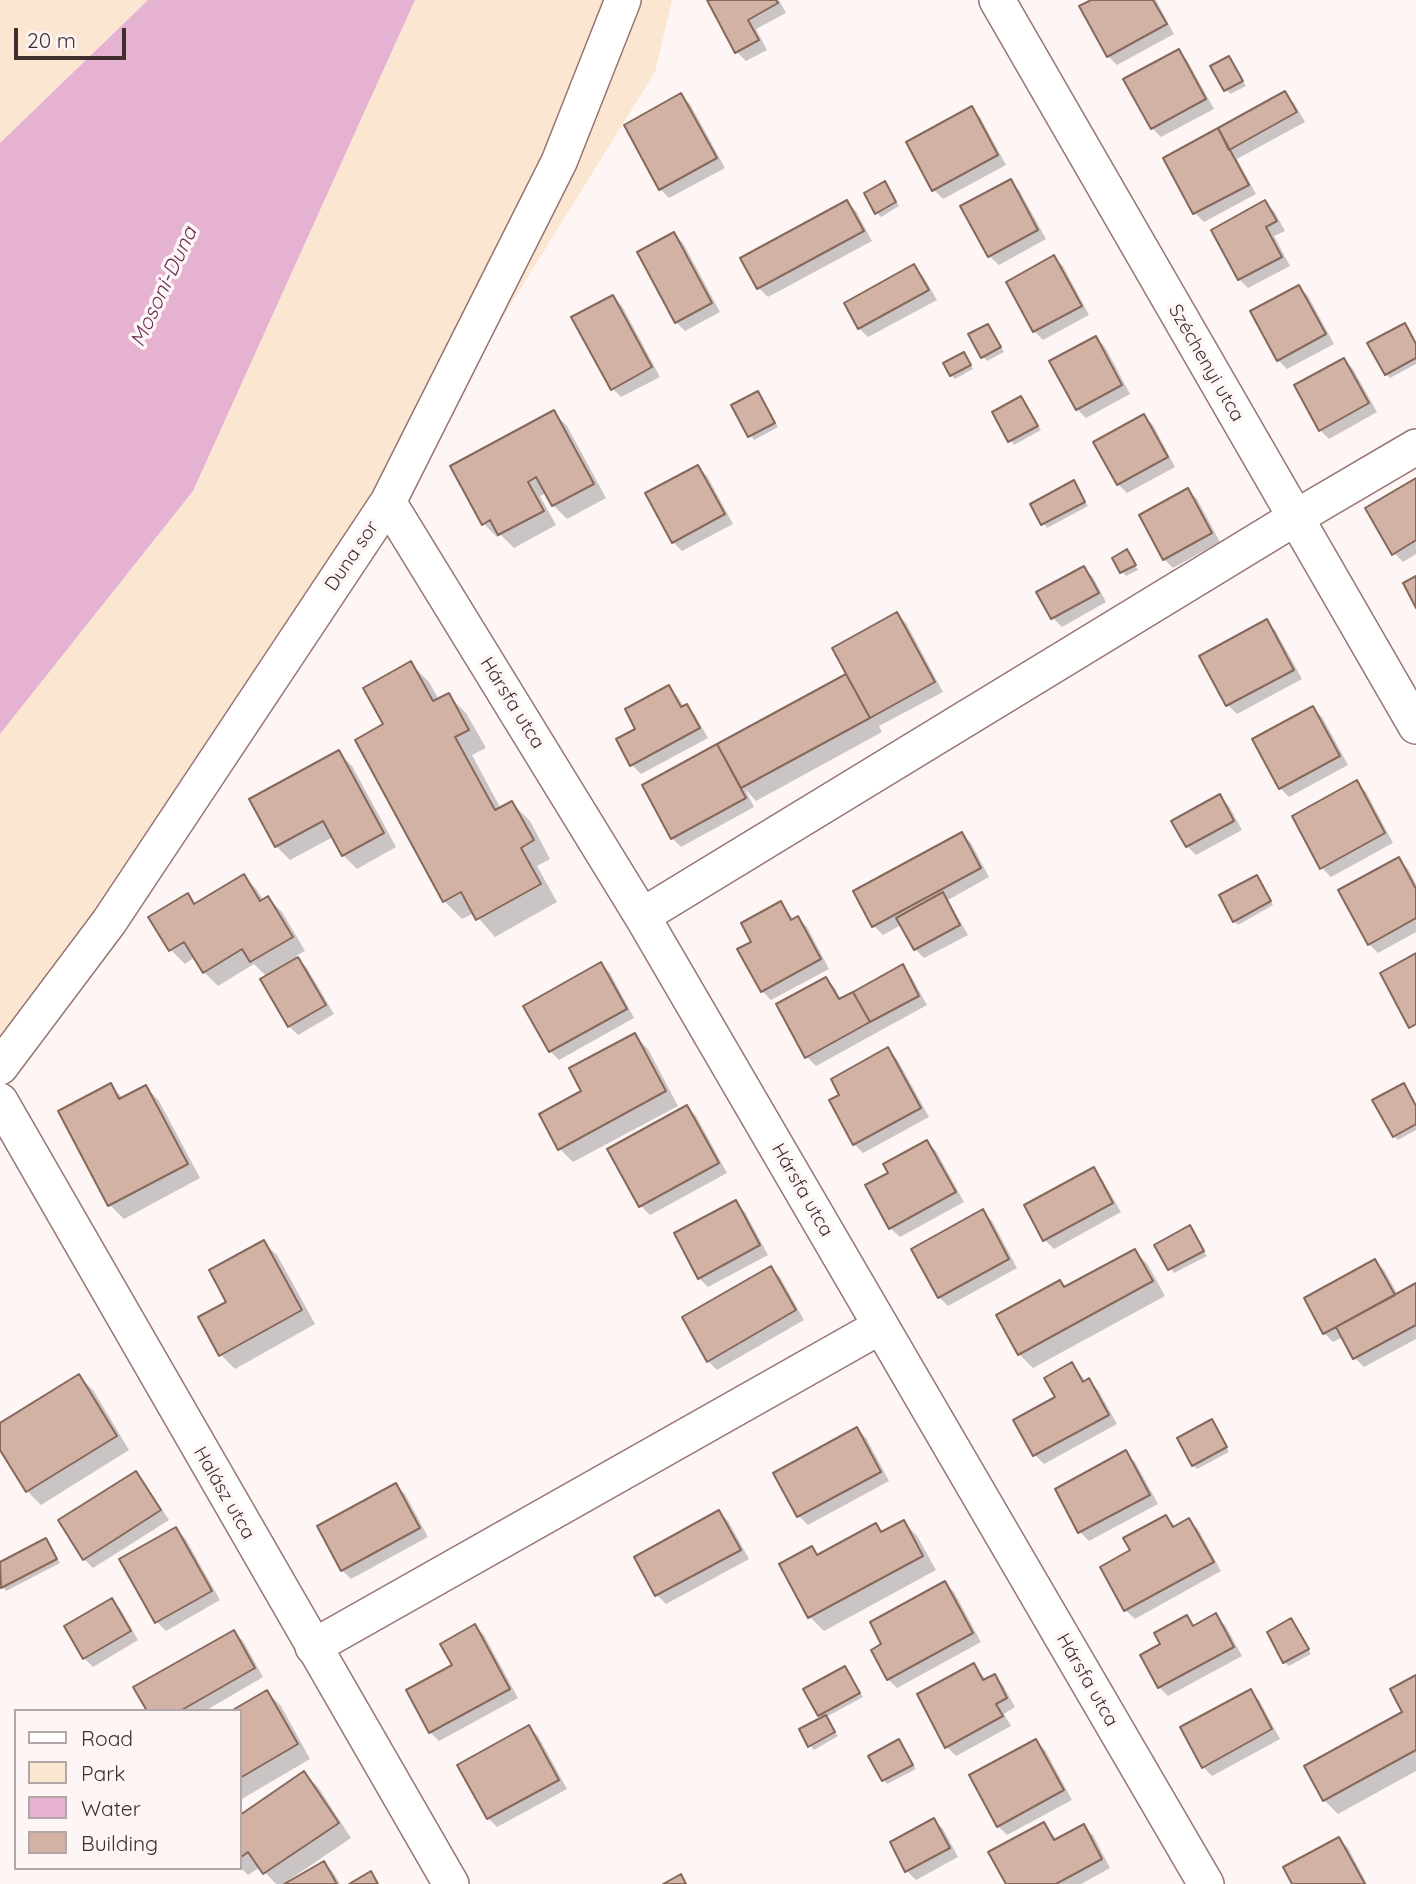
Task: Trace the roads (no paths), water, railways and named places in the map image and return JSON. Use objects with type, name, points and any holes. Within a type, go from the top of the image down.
[{"type":"street","name":"Duna sor","points":[[0,1067],[109,922],[388,502],[559,162],[623,0]]},
{"type":"street","name":"Széchenyi utca","points":[[998,0],[1416,726]]},
{"type":"street","points":[[642,916],[1416,447]]},
{"type":"street","name":"Hársfa utca","points":[[388,502],[642,916],[1206,1884]]},
{"type":"street","name":"Halász utca","points":[[0,1101],[451,1884]]},
{"type":"street","points":[[313,1647],[881,1326]]},
{"type":"water","name":"Mosoni-Duna","points":[[148,0],[415,0],[193,491],[0,734],[0,143]]}]
